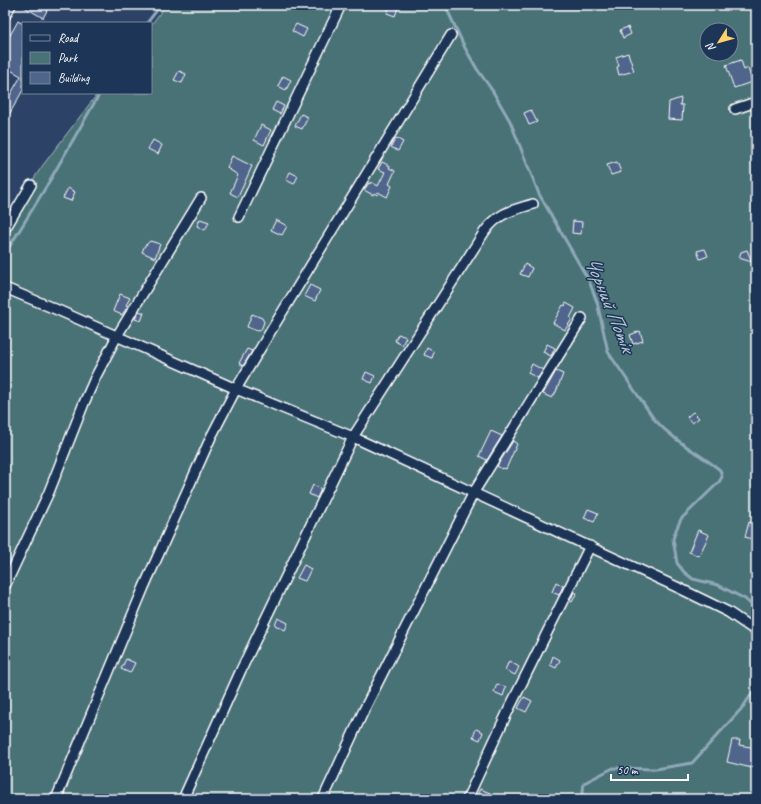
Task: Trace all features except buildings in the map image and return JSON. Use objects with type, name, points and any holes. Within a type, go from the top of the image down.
[{"type":"street","points":[[5,16],[11,5]]},
{"type":"street","points":[[239,217],[341,5]]},
{"type":"street","points":[[56,799],[144,587],[211,437],[236,389],[451,35]]},
{"type":"street","points":[[735,109],[756,102]]},
{"type":"street","points":[[5,229],[31,185]]},
{"type":"street","points":[[5,586],[49,492],[84,403],[117,336],[201,198]]},
{"type":"street","points":[[183,799],[241,670],[353,437],[485,231],[497,217],[506,212],[533,204]]},
{"type":"street","points":[[5,288],[236,389],[353,437],[474,492],[728,612],[756,631]]},
{"type":"street","points":[[323,799],[364,710],[474,492],[582,318]]},
{"type":"street","points":[[467,799],[590,546]]},
{"type":"green space","points":[[166,5],[756,5],[756,799],[5,799],[5,221],[43,165],[97,94],[152,94],[152,24]]},
{"type":"waterway","points":[[148,22],[161,5]]},
{"type":"waterway","name":"Чорний Потік","points":[[445,5],[465,48],[510,121],[539,194],[589,281],[597,302],[608,352],[654,419],[670,434],[720,470],[722,477],[719,482],[681,519],[673,539],[677,563],[684,572],[693,579],[718,585],[745,599],[756,609]]},
{"type":"waterway","points":[[5,254],[46,187],[99,94]]},
{"type":"waterway","name":"Чорний Потік","points":[[582,799],[584,783],[613,768],[656,769],[692,763],[743,707],[756,687]]}]
